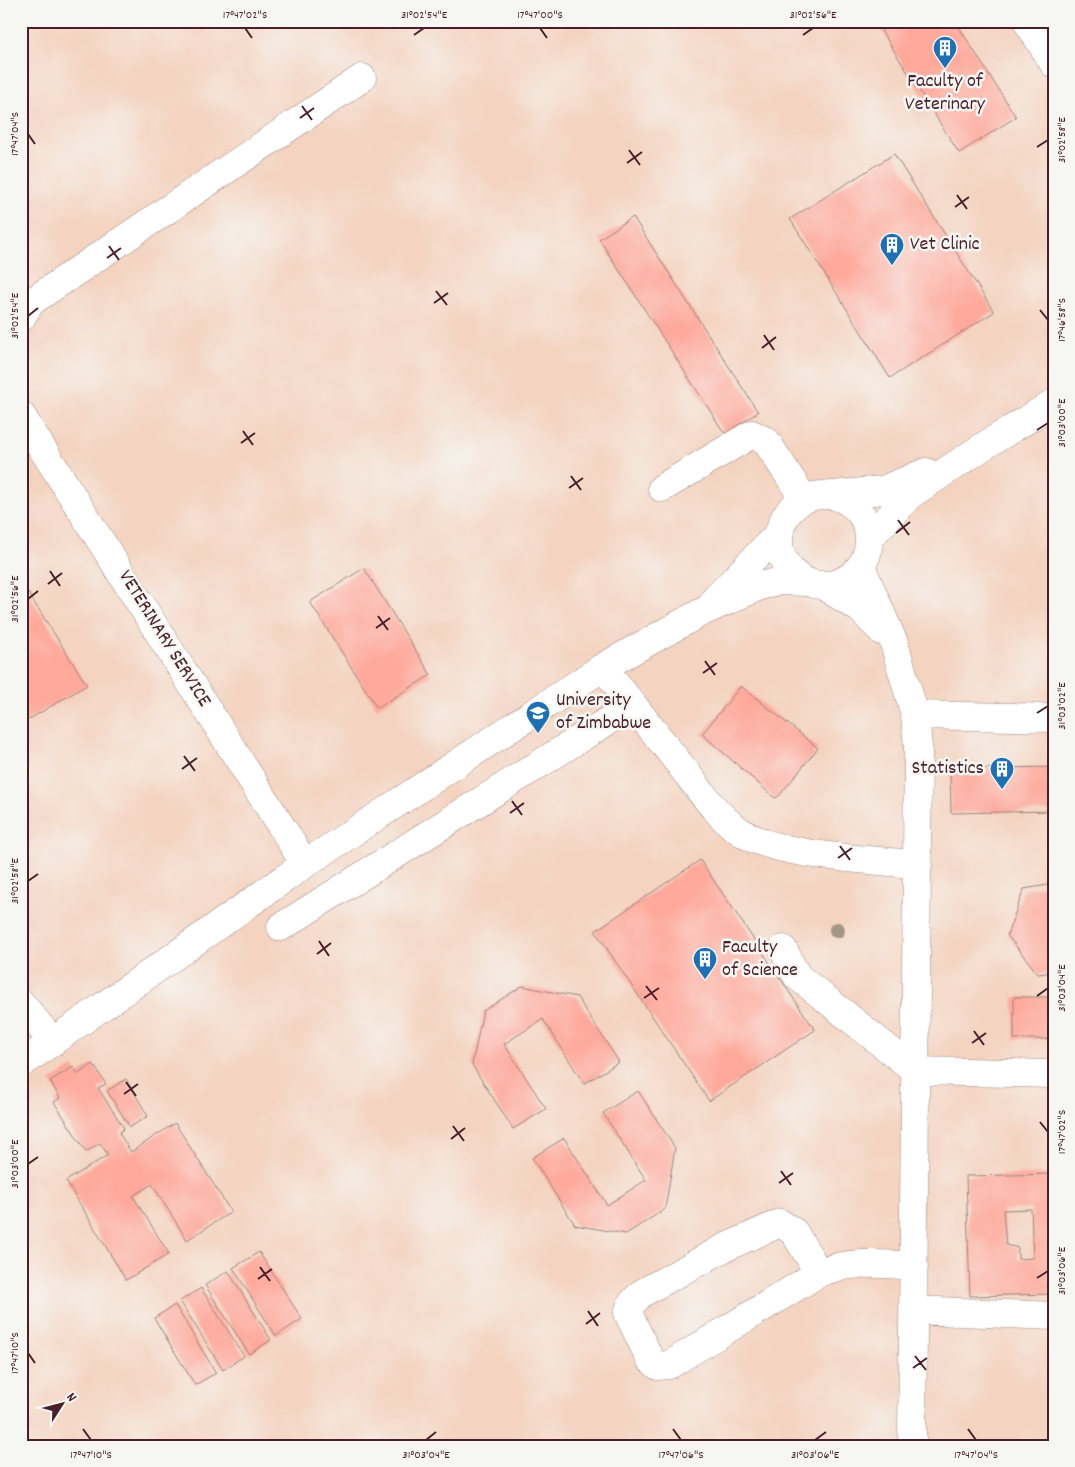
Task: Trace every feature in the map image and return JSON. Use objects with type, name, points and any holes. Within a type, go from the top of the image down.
[{"type":"street","points":[[1027,21],[1054,64]]},
{"type":"street","points":[[21,318],[31,302],[362,78]]},
{"type":"street","points":[[869,538],[910,495],[987,444],[1054,403]]},
{"type":"street","name":"VETERINARY SERVICE","points":[[21,415],[305,864]]},
{"type":"street","points":[[662,488],[752,434],[766,441],[804,499]]},
{"type":"street","points":[[894,642],[860,609],[794,574],[785,563],[779,549],[778,534],[783,519],[792,507],[804,499],[818,494],[833,495],[883,490],[987,444]]},
{"type":"street","points":[[21,1064],[305,864],[603,667],[700,613],[760,586],[780,580],[815,584],[837,583],[850,577],[860,566],[867,553],[869,538],[866,523],[858,510],[847,500],[833,495]]},
{"type":"street","points":[[700,613],[725,591],[778,534]]},
{"type":"street","points":[[860,566],[894,642],[915,715],[918,747],[912,1446]]},
{"type":"street","points":[[603,667],[705,796],[725,818],[746,835],[775,846],[800,851],[918,865]]},
{"type":"street","points":[[280,927],[633,705]]},
{"type":"street","points":[[915,715],[1054,718]]},
{"type":"street","points":[[783,949],[796,976],[916,1071],[1054,1074]]},
{"type":"street","points":[[21,1003],[53,1042]]},
{"type":"street","points":[[819,1273],[794,1232],[780,1223],[724,1248],[642,1293],[632,1303],[628,1313],[650,1359],[658,1366],[669,1365],[819,1273],[836,1266],[860,1263],[914,1266]]},
{"type":"street","points":[[914,1310],[1054,1316]]},
{"type":"shaded area","name":"University of Zimbabwe","points":[[21,21],[1054,21],[1054,1446],[21,1446]]},
{"type":"building","name":"Faculty of Veterinary","points":[[875,21],[955,21],[1016,117],[959,153]]},
{"type":"building","points":[[1045,21],[1054,21],[1054,35]]},
{"type":"building","name":"Vet Clinic","points":[[894,154],[994,312],[890,378],[790,219]]},
{"type":"building","points":[[633,217],[758,412],[725,434],[599,239]]},
{"type":"building","points":[[364,568],[431,675],[377,708],[310,602]]},
{"type":"building","points":[[21,582],[87,685],[21,724]]},
{"type":"building","points":[[741,686],[818,748],[779,796],[775,798],[702,734]]},
{"type":"building","name":"Statistics","points":[[1054,767],[1054,811],[951,813],[950,769]]},
{"type":"building","name":"Faculty of Science","points":[[700,860],[815,1030],[709,1101],[595,931]]},
{"type":"building","points":[[1054,884],[1054,972],[1038,974],[1007,935],[1024,889]]},
{"type":"building","points":[[522,986],[577,997],[619,1062],[584,1084],[543,1019],[504,1044],[546,1109],[513,1129],[472,1065],[483,1011]]},
{"type":"building","points":[[1014,997],[1054,997],[1054,1039],[1014,1039]]},
{"type":"building","points":[[93,1064],[106,1084],[98,1088],[124,1128],[119,1133],[131,1152],[175,1123],[231,1212],[187,1240],[152,1184],[133,1196],[169,1254],[126,1280],[66,1181],[108,1155],[100,1143],[86,1152],[54,1102],[60,1098],[50,1081],[73,1067],[78,1074]]},
{"type":"building","points":[[126,1079],[148,1116],[130,1127],[107,1091]]},
{"type":"building","points":[[638,1091],[675,1148],[665,1209],[626,1234],[575,1225],[532,1158],[564,1138],[607,1205],[646,1180],[603,1113]]},
{"type":"building","points":[[1054,1174],[1054,1294],[970,1296],[966,1176]],"holes":[[[1031,1209],[1033,1258],[1018,1259],[1018,1248],[1006,1245],[1003,1210]]]},
{"type":"building","points":[[259,1252],[302,1319],[276,1336],[233,1268]]},
{"type":"building","points":[[228,1271],[271,1340],[249,1354],[205,1285]]},
{"type":"building","points":[[201,1288],[244,1356],[223,1370],[180,1301]]},
{"type":"building","points":[[175,1305],[216,1373],[195,1385],[154,1318]]},
{"type":"place","name":"Faculty of Veterinary","points":[[945,69]]},
{"type":"place","name":"Vet Clinic","points":[[892,266]]},
{"type":"place","name":"University of Zimbabwe","points":[[538,734]]},
{"type":"place","name":"Statistics","points":[[1002,790]]},
{"type":"place","name":"Faculty of Science","points":[[705,980]]}]
